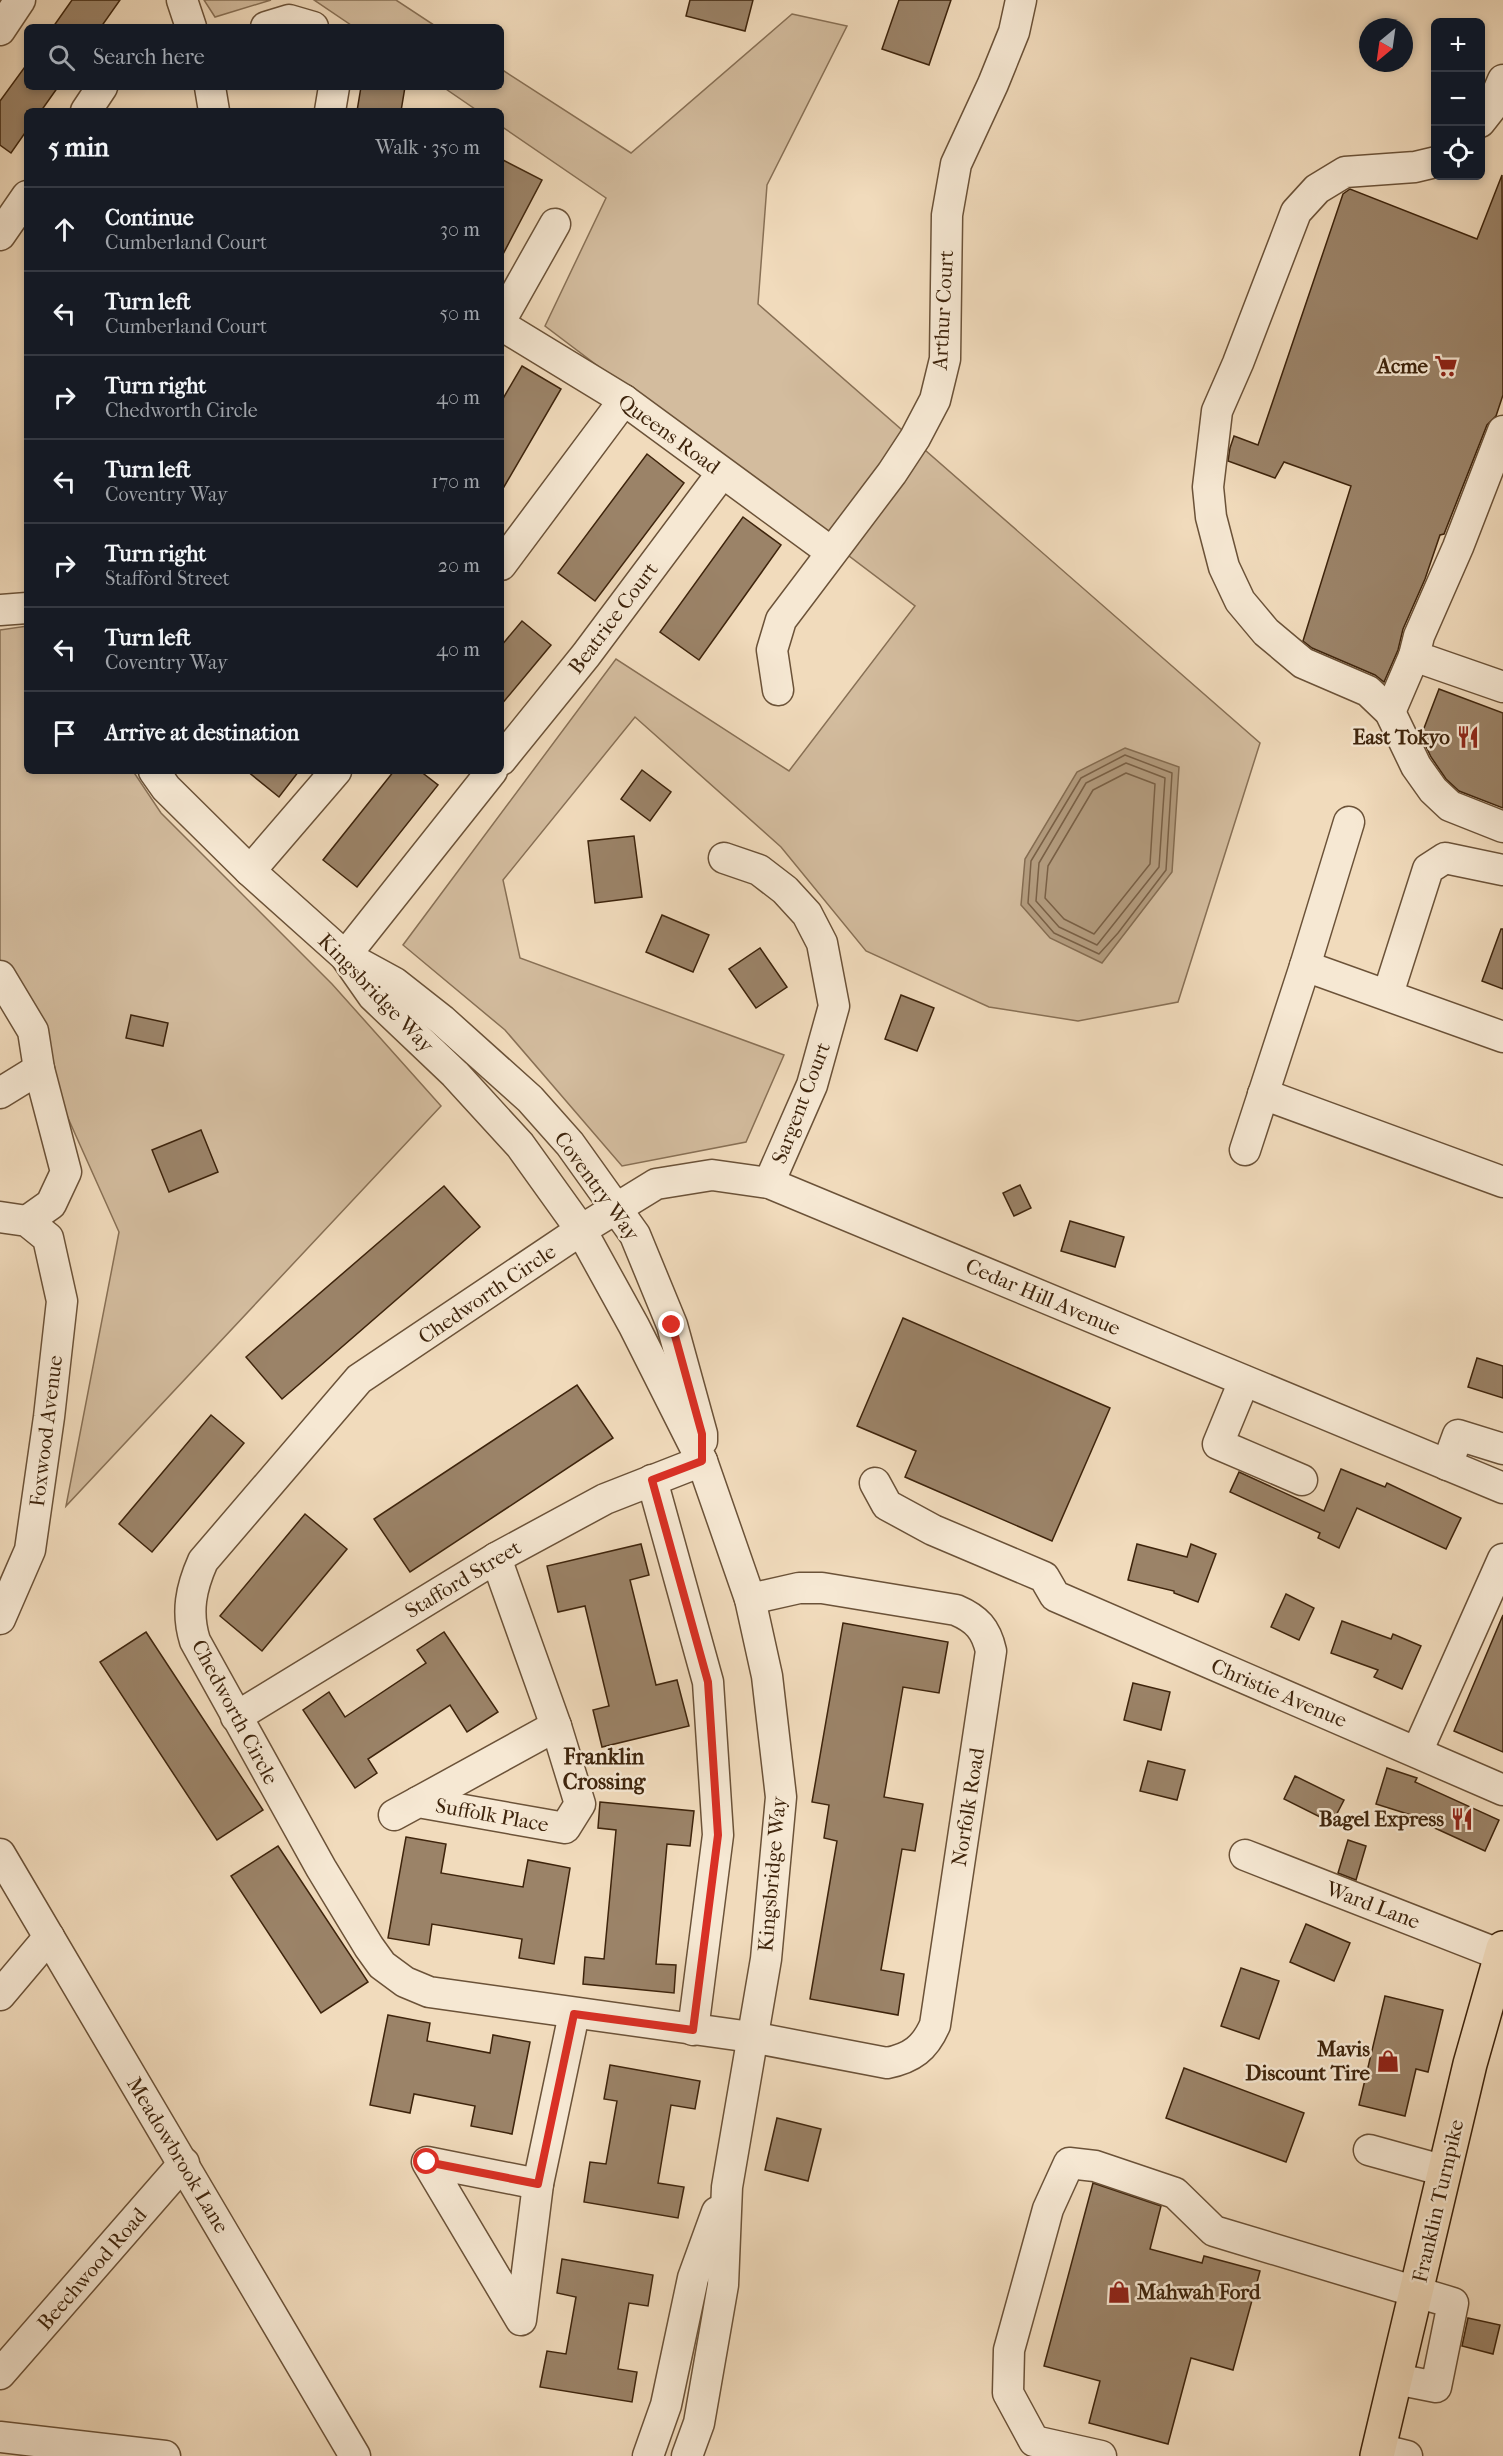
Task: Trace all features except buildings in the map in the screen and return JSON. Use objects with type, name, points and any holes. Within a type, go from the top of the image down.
[{"type":"main road","name":"Franklin Turnpike","points":[[1388,2454],[1396,2379],[1470,2064],[1502,1951]]},
{"type":"street","points":[[0,30],[20,0]]},
{"type":"street","points":[[182,0],[190,24]]},
{"type":"street","name":"Arthur Court","points":[[778,690],[772,650],[781,620],[892,473],[936,400],[945,359],[947,215],[956,164],[1014,32],[1022,0]]},
{"type":"street","points":[[276,24],[290,20],[303,24]]},
{"type":"street","points":[[1485,116],[1491,108],[1503,80]]},
{"type":"street","points":[[88,108],[100,90]]},
{"type":"street","points":[[210,90],[214,108]]},
{"type":"street","points":[[330,108],[334,90]]},
{"type":"street","points":[[1431,163],[1345,172],[1317,189],[1296,212],[1239,363],[1217,411],[1208,487],[1211,517],[1224,567],[1240,601],[1266,632],[1303,663],[1368,691],[1390,712],[1416,766],[1433,790],[1450,806],[1503,827]]},
{"type":"street","points":[[0,235],[24,200]]},
{"type":"street","points":[[504,315],[555,224]]},
{"type":"street","name":"Queens Road","points":[[504,327],[624,400],[831,552]]},
{"type":"street","points":[[504,561],[624,400]]},
{"type":"street","points":[[1390,712],[1503,431]]},
{"type":"street","name":"Beatrice Court","points":[[504,756],[586,655],[722,473]]},
{"type":"street","points":[[0,610],[24,608]]},
{"type":"street","points":[[1414,656],[1503,687]]},
{"type":"street","points":[[250,871],[333,774]]},
{"type":"street","points":[[345,956],[490,774]]},
{"type":"street","name":"Kingsbridge Way","points":[[167,777],[250,871],[345,956],[373,996],[455,1074],[520,1145],[581,1230]]},
{"type":"street","points":[[1245,1150],[1349,822]]},
{"type":"street","name":"Sargent Court","points":[[724,858],[759,870],[785,890],[807,914],[822,943],[834,1006],[812,1085],[769,1183]]},
{"type":"street","points":[[1388,994],[1428,869],[1445,858],[1503,870]]},
{"type":"street","name":"Coventry Way","points":[[345,956],[395,983],[442,1020],[530,1099],[570,1144],[616,1208],[635,1235],[672,1325],[702,1434],[702,1461]]},
{"type":"street","points":[[1305,966],[1503,1037]]},
{"type":"street","points":[[0,976],[33,1030],[39,1069],[66,1172],[51,1204],[25,1225]]},
{"type":"street","points":[[0,1093],[39,1069]]},
{"type":"street","points":[[1263,1094],[1503,1182]]},
{"type":"street","name":"Cedar Hill Avenue","points":[[581,1230],[656,1184],[712,1175],[769,1183],[1503,1488]]},
{"type":"street","name":"Foxwood Avenue","points":[[0,1619],[30,1550],[50,1417],[62,1301],[25,1225]]},
{"type":"street","name":"Coventry Way","points":[[581,1230],[634,1326],[702,1461]]},
{"type":"street","name":"Chedworth Circle","points":[[581,1230],[359,1378],[203,1561],[193,1583],[189,1608],[192,1630],[195,1641],[236,1717],[321,1868],[382,1965],[405,1982],[429,1992],[751,2037]]},
{"type":"street","points":[[1244,1381],[1218,1444],[1302,1480]]},
{"type":"street","points":[[1447,1465],[1458,1435],[1503,1449]]},
{"type":"street","name":"Kingsbridge Way","points":[[687,2456],[699,2423],[723,2285],[727,2187],[766,1959],[781,1797],[767,1676],[750,1599],[702,1461]]},
{"type":"street","name":"Stafford Street","points":[[236,1717],[496,1558],[605,1499],[702,1461]]},
{"type":"street","points":[[652,1480],[708,1682],[718,1835],[693,2030]]},
{"type":"street","name":"Christie Avenue","points":[[875,1483],[887,1505],[933,1530],[1044,1577],[1055,1596],[1503,1790]]},
{"type":"street","name":"Suffolk Place","points":[[496,1558],[556,1726],[580,1804],[565,1828],[406,1808],[556,1726]]},
{"type":"street","points":[[1417,1752],[1503,1559]]},
{"type":"street","name":"Norfolk Road","points":[[750,1599],[799,1588],[822,1588],[956,1610],[970,1616],[981,1625],[988,1636],[991,1651],[935,2025],[929,2040],[910,2056],[887,2063],[751,2037]]},
{"type":"street","name":"Meadowbrook Lane","points":[[0,1854],[355,2456]]},
{"type":"street","name":"Ward Lane","points":[[1245,1856],[1502,1951]]},
{"type":"street","points":[[0,1995],[49,1937]]},
{"type":"street","points":[[538,2184],[427,2162],[521,2320],[538,2184],[574,2014]]},
{"type":"street","points":[[1369,2150],[1445,2171]]},
{"type":"street","name":"Beechwood Road","points":[[0,2374],[183,2163]]},
{"type":"street","points":[[1101,2456],[1034,2441],[1008,2393],[1009,2350],[1048,2209],[1069,2163],[1095,2166],[1175,2193],[1214,2231],[1417,2290]]},
{"type":"street","name":"Kingsbridge Way","points":[[648,2456],[666,2405],[693,2278],[727,2187]]},
{"type":"street","points":[[0,2438],[165,2456]]},
{"type":"shaded area","points":[[204,0],[271,0],[215,17]]},
{"type":"shaded area","points":[[314,0],[396,0],[432,24],[350,24]]},
{"type":"shaded area","points":[[792,14],[847,26],[767,185],[758,304],[1260,743],[1178,1002],[1078,1021],[989,1007],[866,951],[781,847],[635,717],[503,880],[520,958],[784,1055],[746,1142],[622,1166],[505,1030],[403,945],[616,659],[789,771],[915,606],[545,326],[606,198],[504,128],[504,108],[474,108],[447,90],[504,90],[504,71],[631,153]]},
{"type":"shaded area","points":[[24,626],[24,774],[135,774],[161,813],[332,984],[441,1106],[66,1506],[119,1232],[0,966],[0,630]]},
{"type":"water","points":[[1125,748],[1179,767],[1172,872],[1102,963],[1050,938],[1021,905],[1025,859],[1077,772]]},
{"type":"place","name":"Acme","points":[[1446,366]]},
{"type":"place","name":"East Tokyo","points":[[1468,737]]},
{"type":"place","name":"Bagel Express","points":[[1462,1819]]},
{"type":"place","name":"Mavis Discount Tire","points":[[1388,2061]]},
{"type":"place","name":"Mahwah Ford","points":[[1119,2292]]},
{"type":"district","name":"Franklin Crossing","points":[[604,1770]]},
{"type":"route","points":[[427,2162],[538,2184],[574,2014],[693,2030],[718,1835],[708,1682],[652,1480],[702,1461],[702,1434],[672,1325]]}]
